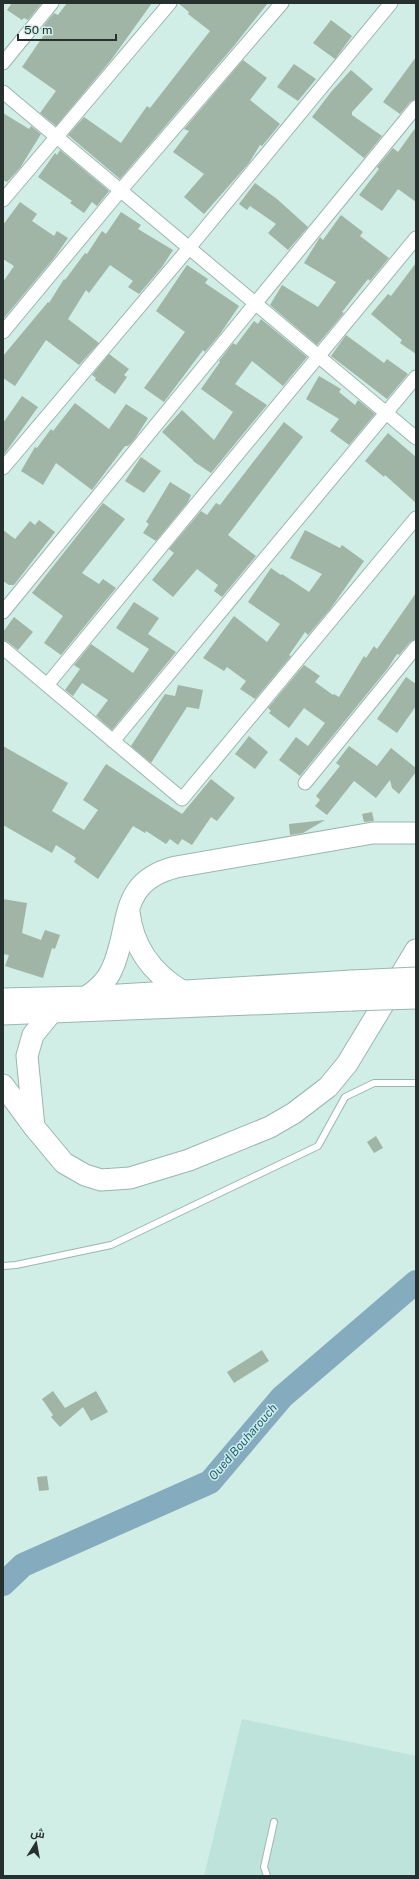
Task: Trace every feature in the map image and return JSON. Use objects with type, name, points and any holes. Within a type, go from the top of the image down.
[{"type":"highway","points":[[86,997],[101,986],[112,970],[116,961],[128,907],[132,898],[144,884],[167,869],[373,833],[416,833]]},
{"type":"highway","points":[[128,907],[130,922],[140,950],[158,974],[182,991]]},
{"type":"highway","points":[[3,1085],[34,1127],[64,1163],[85,1175],[102,1180],[130,1178],[189,1160],[270,1127],[294,1113],[337,1092],[347,1064],[416,950]]},
{"type":"highway","points":[[3,1014],[51,1014],[352,990],[416,978]]},
{"type":"highway","points":[[3,999],[86,997],[182,991],[352,990],[416,998]]},
{"type":"highway","points":[[34,1127],[27,1056],[33,1035],[51,1014]]},
{"type":"street","points":[[3,63],[52,3]]},
{"type":"street","points":[[3,200],[55,136],[170,3]]},
{"type":"street","points":[[3,332],[120,191],[282,3]]},
{"type":"street","points":[[3,468],[189,248],[391,3]]},
{"type":"street","points":[[3,92],[416,438]]},
{"type":"street","points":[[3,612],[416,107]]},
{"type":"street","points":[[47,685],[416,238]]},
{"type":"street","points":[[113,741],[416,377]]},
{"type":"street","points":[[3,648],[182,799],[416,518]]},
{"type":"street","points":[[304,783],[416,647]]},
{"type":"lane","points":[[3,1266],[16,1265],[111,1245],[318,1146],[337,1092],[374,1083],[416,1083]]},
{"type":"lane","points":[[267,1876],[264,1867],[274,1822]]},
{"type":"shaded area","points":[[242,1719],[416,1756],[416,1876],[204,1876]]},
{"type":"building","points":[[12,3],[41,4],[28,20],[24,18],[22,20],[7,10]]},
{"type":"building","points":[[67,3],[152,3],[111,60],[56,126],[40,113],[56,91],[22,67],[46,32],[41,29],[54,13],[58,15]]},
{"type":"building","points":[[178,3],[268,3],[233,47],[120,179],[68,135],[84,117],[121,143],[147,106],[150,108],[210,31],[188,14],[189,12]]},
{"type":"building","points":[[331,20],[352,36],[335,59],[313,43]]},
{"type":"building","points":[[416,57],[416,99],[410,102],[400,114],[383,102]]},
{"type":"building","points":[[243,60],[267,78],[250,100],[280,124],[262,146],[260,145],[249,163],[204,214],[184,197],[204,174],[173,152],[189,131],[184,129]]},
{"type":"building","points":[[294,64],[316,79],[298,101],[277,87]]},
{"type":"building","points":[[351,70],[373,89],[352,112],[352,115],[382,136],[364,158],[312,117],[331,92]]},
{"type":"building","points":[[3,113],[29,129],[31,126],[41,134],[20,168],[7,182],[3,180]]},
{"type":"building","points":[[416,127],[416,202],[398,189],[382,211],[359,195],[379,169],[377,167],[393,148],[398,152]]},
{"type":"building","points":[[60,150],[109,191],[97,206],[92,202],[84,213],[70,203],[72,201],[38,177],[55,153],[57,155]]},
{"type":"building","points":[[255,183],[277,199],[308,227],[288,250],[268,233],[276,224],[250,206],[247,210],[239,204]]},
{"type":"building","points":[[20,202],[37,214],[32,221],[54,236],[57,231],[68,238],[54,258],[3,319],[3,282],[14,266],[3,259],[3,225]]},
{"type":"building","points":[[121,212],[141,225],[138,229],[173,250],[162,267],[139,294],[128,287],[133,281],[110,265],[89,293],[86,290],[68,319],[99,343],[79,365],[46,340],[15,386],[3,378],[3,356],[48,302],[49,303],[64,279],[65,280],[85,253],[87,254],[102,231],[106,234]]},
{"type":"building","points":[[341,215],[363,232],[360,236],[389,258],[370,281],[368,279],[342,312],[344,313],[317,345],[270,305],[282,285],[318,307],[336,282],[304,263],[320,237],[323,240]]},
{"type":"building","points":[[416,263],[416,354],[400,343],[402,340],[371,314],[388,294],[391,296]]},
{"type":"building","points":[[187,265],[208,279],[205,283],[239,306],[220,334],[205,352],[203,350],[164,402],[144,388],[185,332],[156,311]]},
{"type":"building","points":[[261,319],[307,357],[283,386],[252,361],[235,384],[267,405],[211,473],[193,461],[162,432],[182,410],[214,440],[233,412],[201,389],[220,362],[219,361],[233,343],[236,345],[254,321],[258,324]]},
{"type":"building","points":[[346,335],[384,363],[387,359],[408,374],[387,399],[331,356]]},
{"type":"building","points":[[109,354],[129,369],[124,375],[127,377],[115,394],[95,380],[96,378],[92,375]]},
{"type":"building","points":[[319,376],[341,389],[339,392],[355,405],[358,400],[375,414],[349,445],[330,431],[339,419],[306,399]]},
{"type":"building","points":[[22,396],[38,407],[3,456],[3,423]]},
{"type":"building","points":[[75,403],[109,429],[126,404],[148,418],[134,440],[128,446],[125,446],[92,490],[56,463],[43,485],[21,471],[35,447],[37,448],[51,429],[53,431]]},
{"type":"building","points":[[284,422],[303,437],[228,535],[256,556],[222,597],[214,591],[218,585],[197,569],[173,597],[152,580],[174,553],[169,549],[201,511],[207,515],[216,503],[220,505]]},
{"type":"building","points":[[388,433],[416,457],[416,503],[385,475],[384,477],[365,461]]},
{"type":"building","points":[[141,457],[161,471],[144,493],[125,481]]},
{"type":"building","points":[[170,482],[191,495],[188,502],[156,541],[143,533],[149,524],[146,522]]},
{"type":"building","points":[[103,503],[125,519],[82,573],[99,584],[103,579],[116,588],[61,655],[44,643],[63,616],[32,593]]},
{"type":"building","points":[[39,520],[55,532],[14,585],[9,585],[3,581],[3,530],[15,539],[30,521],[35,525]]},
{"type":"building","points":[[305,530],[340,548],[342,545],[364,561],[331,608],[308,635],[305,632],[289,655],[291,656],[255,699],[240,689],[246,681],[227,667],[224,671],[203,658],[234,616],[267,642],[280,624],[248,602],[271,568],[309,592],[322,574],[290,558]]},
{"type":"building","points":[[416,593],[416,639],[410,642],[399,655],[397,654],[388,668],[300,776],[279,760],[296,737],[308,746],[325,723],[304,708],[289,728],[269,713],[271,711],[268,708],[304,665],[320,676],[315,682],[333,695],[334,694],[339,697],[364,656],[366,658],[374,646],[377,649]]},
{"type":"building","points":[[134,602],[159,618],[148,634],[176,652],[112,730],[96,716],[108,700],[82,683],[73,696],[65,690],[80,669],[74,665],[91,644],[133,673],[149,649],[116,628]]},
{"type":"building","points":[[14,617],[33,632],[18,650],[3,640],[3,632]]},
{"type":"building","points":[[406,677],[416,684],[416,706],[397,733],[377,719]]},
{"type":"building","points":[[178,685],[203,690],[199,709],[187,707],[151,763],[131,746],[165,694],[175,696]]},
{"type":"building","points":[[249,736],[268,752],[255,769],[235,754]]},
{"type":"building","points":[[3,746],[68,783],[52,811],[84,830],[98,810],[83,800],[106,764],[182,814],[211,779],[235,798],[217,821],[211,817],[192,845],[182,839],[178,845],[170,839],[166,844],[146,831],[145,833],[133,826],[98,879],[74,862],[76,858],[56,845],[52,853],[3,825]]},
{"type":"building","points":[[349,746],[377,766],[391,748],[416,768],[416,772],[399,794],[392,788],[390,780],[376,798],[354,781],[327,815],[315,806],[320,800],[316,796],[340,766],[336,763]]},
{"type":"building","points":[[372,812],[374,821],[364,822],[362,814]]},
{"type":"building","points":[[325,820],[303,833],[290,835],[289,824]]},
{"type":"building","points":[[3,899],[27,903],[22,933],[41,940],[45,930],[60,935],[55,949],[52,948],[43,978],[5,966],[9,955],[3,954]]},
{"type":"building","points":[[376,1136],[383,1148],[374,1153],[367,1142]]},
{"type":"building","points":[[262,1350],[269,1361],[234,1383],[227,1372]]},
{"type":"building","points":[[53,1391],[65,1408],[96,1391],[108,1412],[91,1421],[83,1407],[60,1427],[51,1417],[53,1415],[42,1399]]},
{"type":"building","points":[[47,1476],[49,1490],[39,1491],[37,1477]]},
{"type":"waterway","name":"Oued Bouharouch","points":[[3,1584],[23,1565],[210,1482],[282,1397],[416,1282]]}]
